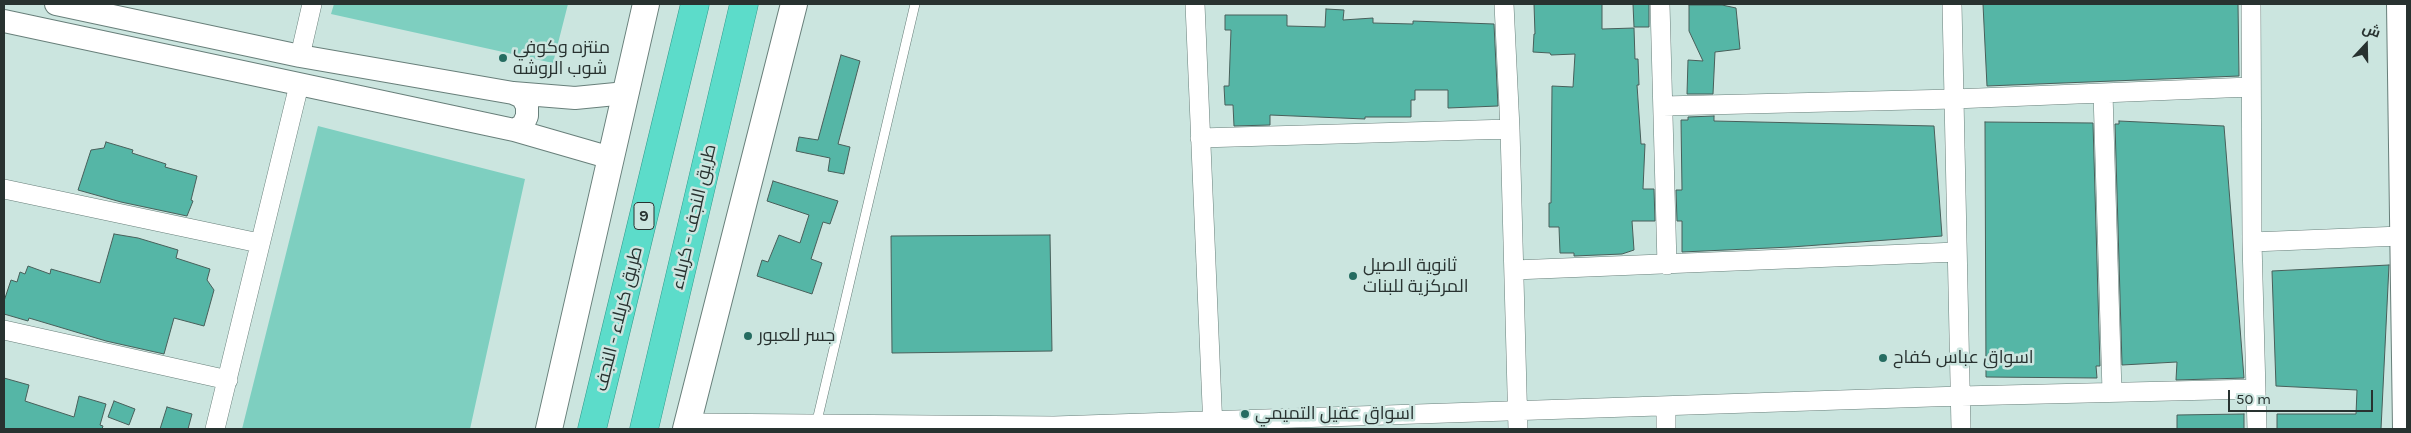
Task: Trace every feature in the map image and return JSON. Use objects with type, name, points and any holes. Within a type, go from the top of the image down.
[{"type":"highway","name":"طريق کربلاء - النجف","points":[[592,429],[695,4]]},
{"type":"highway","name":"طريق النجف - کربلاء","points":[[644,429],[744,4]]},
{"type":"highway","points":[[733,56],[755,4]]},
{"type":"main road","points":[[549,429],[646,4]]},
{"type":"main road","points":[[686,426],[794,4]]},
{"type":"street","points":[[56,4],[300,56],[513,93],[575,98],[626,93]]},
{"type":"street","points":[[300,56],[312,4]]},
{"type":"street","points":[[1195,4],[1213,425]]},
{"type":"street","points":[[1504,4],[1510,129],[1518,420]]},
{"type":"street","points":[[1660,4],[1666,264]]},
{"type":"street","points":[[1952,4],[1961,429]]},
{"type":"street","points":[[2251,4],[2252,242],[2257,429]]},
{"type":"street","points":[[2398,4],[2404,429]]},
{"type":"street","points":[[4,21],[514,130],[611,158]]},
{"type":"street","points":[[215,429],[299,85]]},
{"type":"street","points":[[1663,106],[1954,99],[2250,87]]},
{"type":"street","points":[[513,93],[522,98],[527,106],[525,120],[522,125],[514,130]]},
{"type":"street","points":[[2103,93],[2112,392]]},
{"type":"street","points":[[1200,138],[1510,129]]},
{"type":"street","points":[[4,189],[259,244]]},
{"type":"street","points":[[2252,242],[2401,236]]},
{"type":"street","points":[[1514,270],[1957,252]]},
{"type":"street","points":[[4,330],[228,380]]},
{"type":"street","points":[[686,426],[816,425],[1054,428],[1518,420],[1666,406],[2256,389]]},
{"type":"street","points":[[1666,406],[1666,429]]},
{"type":"lane","points":[[816,425],[914,4]]},
{"type":"green space","points":[[334,4],[568,4],[553,63],[331,14]]},
{"type":"green space","points":[[318,126],[525,179],[470,429],[242,429]]},
{"type":"building","points":[[1534,4],[1602,4],[1602,29],[1634,28],[1635,59],[1638,59],[1639,85],[1637,85],[1641,144],[1645,144],[1643,189],[1654,189],[1655,221],[1632,221],[1634,250],[1622,254],[1574,256],[1574,253],[1560,253],[1559,227],[1549,227],[1552,86],[1573,87],[1575,54],[1551,55],[1550,53],[1533,52],[1535,34]]},
{"type":"building","points":[[1633,4],[1649,4],[1649,27],[1634,27]]},
{"type":"building","points":[[1983,4],[2238,4],[2239,76],[1987,86]]},
{"type":"building","points":[[1689,5],[1722,5],[1736,8],[1740,49],[1715,52],[1713,94],[1687,94],[1688,60],[1703,61],[1689,31]]},
{"type":"building","points":[[1326,9],[1344,10],[1343,20],[1373,18],[1373,23],[1413,24],[1413,21],[1494,24],[1498,106],[1448,108],[1448,90],[1415,90],[1415,100],[1411,100],[1411,117],[1365,117],[1365,119],[1270,115],[1270,125],[1234,126],[1233,105],[1225,105],[1224,86],[1229,86],[1231,30],[1225,30],[1225,15],[1287,15],[1287,26],[1325,27]]},
{"type":"building","points":[[841,55],[860,61],[838,144],[850,147],[844,174],[828,171],[830,158],[796,151],[799,137],[818,140]]},
{"type":"building","points":[[1714,116],[1714,121],[1934,126],[1942,236],[1791,247],[1682,252],[1682,221],[1677,221],[1676,190],[1682,190],[1681,120],[1688,120],[1688,117]]},
{"type":"building","points":[[2119,121],[2224,126],[2244,378],[2176,380],[2177,362],[2122,365],[2115,124],[2119,124]]},
{"type":"building","points":[[1985,122],[2093,123],[2100,366],[2096,366],[2097,378],[1986,377]]},
{"type":"building","points":[[106,142],[133,150],[132,153],[166,164],[165,167],[197,176],[191,200],[193,201],[187,216],[121,202],[78,190],[91,150],[104,148]]},
{"type":"building","points":[[773,181],[838,201],[830,224],[823,222],[811,259],[822,263],[812,294],[757,276],[762,260],[768,262],[779,235],[800,243],[809,215],[767,201]]},
{"type":"building","points":[[114,234],[138,238],[178,250],[176,258],[210,269],[207,280],[214,290],[204,326],[174,318],[164,354],[106,341],[29,318],[28,321],[4,314],[4,301],[11,280],[17,282],[20,272],[25,274],[28,266],[50,274],[51,269],[100,283]]},
{"type":"building","points":[[1050,235],[1052,351],[892,353],[891,236]]},
{"type":"building","points":[[2389,265],[2381,429],[2277,429],[2277,414],[2356,414],[2357,390],[2276,386],[2272,271]]},
{"type":"building","points":[[4,378],[29,385],[25,401],[74,417],[79,396],[106,404],[100,425],[103,426],[102,429],[4,429]]},
{"type":"building","points":[[114,401],[135,409],[129,425],[108,417]]},
{"type":"building","points":[[167,407],[192,414],[188,429],[160,429]]},
{"type":"building","points":[[2244,414],[2244,429],[2177,429],[2177,415]]},
{"type":"place","name":"منتزه وكوفي شوب الروشه","points":[[503,58]]},
{"type":"place","name":"ثانوية الاصيل المركزية للبنات","points":[[1353,276]]},
{"type":"place","name":"جسر للعبور","points":[[748,336]]},
{"type":"place","name":"اسواق عباس كفاح","points":[[1883,358]]},
{"type":"place","name":"اسواق عقيل التميمي","points":[[1245,414]]}]
